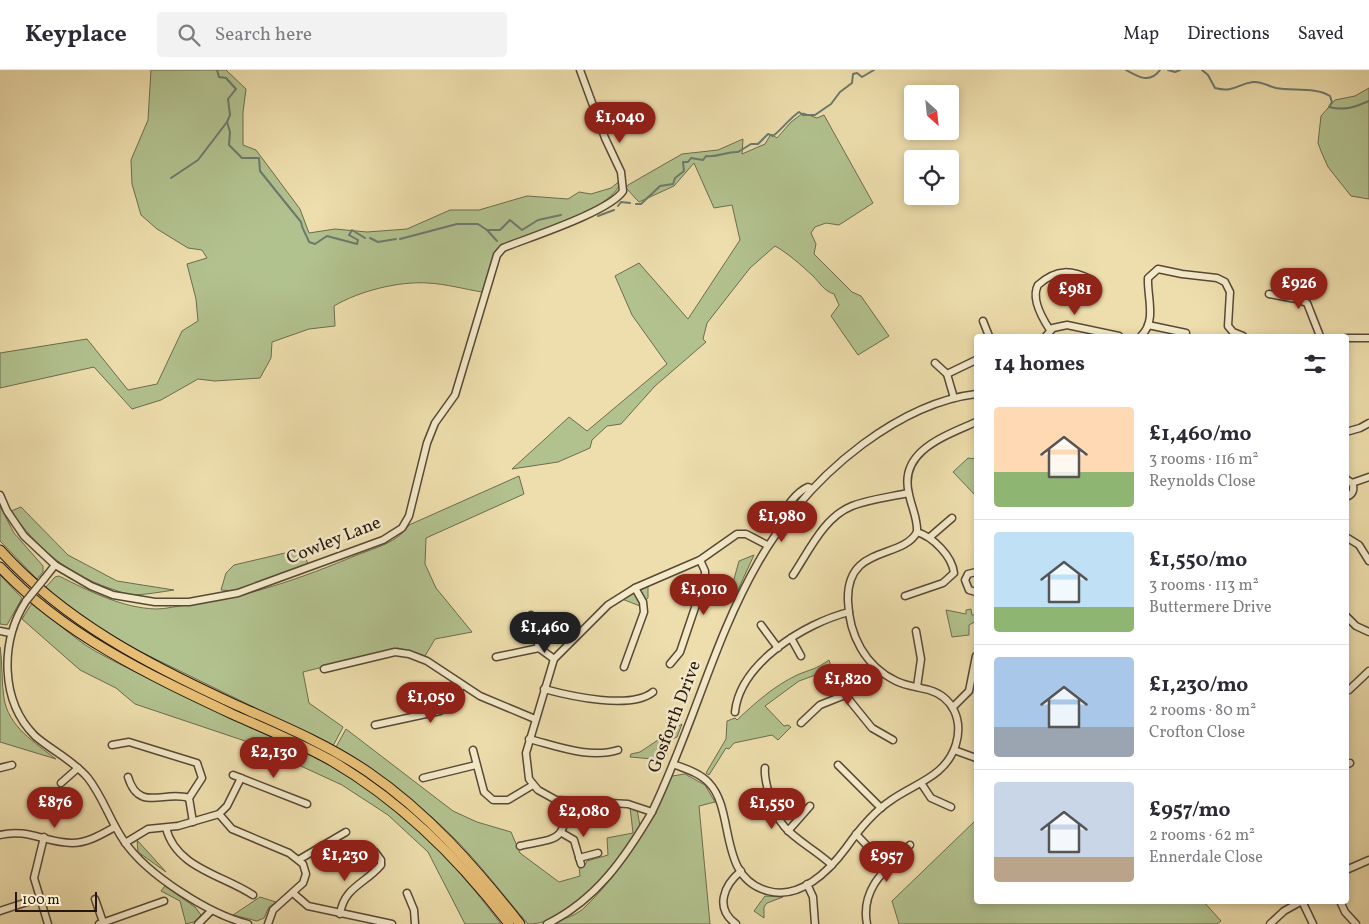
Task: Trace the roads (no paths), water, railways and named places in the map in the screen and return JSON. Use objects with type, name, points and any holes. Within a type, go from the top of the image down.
[{"type":"highway","points":[[0,550],[46,595],[83,624],[116,645],[150,664],[305,736],[368,772],[422,814],[482,876],[504,910],[509,924]]},
{"type":"highway","points":[[0,567],[14,582],[93,643],[154,677],[303,746],[364,781],[406,813],[520,924]]},
{"type":"street","name":"Cowley Lane","points":[[0,495],[7,511],[24,536],[55,565],[74,578],[113,594],[155,602],[189,602],[238,593],[355,551],[397,532],[409,516],[431,431],[455,395],[497,255],[503,248],[606,206],[623,191],[624,178],[605,138],[580,70]]},
{"type":"street","points":[[1142,334],[1148,325],[1151,309],[1148,278],[1154,270],[1162,269],[1182,274],[1217,278],[1225,282],[1230,292],[1228,326],[1233,332],[1238,334]]},
{"type":"street","points":[[1050,330],[1042,316],[1036,295],[1038,284],[1067,272],[1077,272],[1092,280]]},
{"type":"street","points":[[1269,294],[1307,303],[1319,334]]},
{"type":"street","points":[[983,321],[988,334]]},
{"type":"street","points":[[1047,334],[1050,330],[1067,325],[1094,334]]},
{"type":"street","points":[[1148,325],[1186,333]]},
{"type":"street","points":[[1349,338],[1369,338]]},
{"type":"street","points":[[947,374],[974,361]]},
{"type":"street","points":[[935,363],[947,374],[954,398]]},
{"type":"street","name":"Gosforth Drive","points":[[547,924],[580,904],[601,885],[633,844],[652,812],[673,764],[737,600],[767,545],[784,522],[812,489],[856,449],[885,429],[916,411],[954,398],[974,394]]},
{"type":"street","points":[[917,532],[908,493],[908,471],[919,453],[934,442],[974,423]]},
{"type":"street","points":[[1349,431],[1369,423]]},
{"type":"street","points":[[1349,495],[1353,492],[1349,481],[1369,477]]},
{"type":"street","points":[[793,575],[819,535],[840,513],[866,502],[908,493]]},
{"type":"street","points":[[930,538],[952,518]]},
{"type":"street","points":[[917,532],[930,538],[948,559],[954,574]]},
{"type":"street","points":[[673,764],[695,773],[714,789],[721,804],[734,860],[741,871],[758,887],[768,891],[789,892],[807,884],[832,865],[856,834],[881,808],[921,784],[943,768],[954,750],[958,727],[953,707],[938,694],[897,681],[875,667],[860,650],[849,612],[848,591],[857,570],[866,560],[910,540],[917,532]]},
{"type":"street","points":[[652,812],[628,804],[568,802],[551,798],[533,785],[527,772],[526,762],[529,739],[554,659],[608,605],[635,588],[700,560],[737,534],[746,534],[767,545]]},
{"type":"street","points":[[1349,539],[1359,545],[1369,561]]},
{"type":"street","points":[[670,664],[680,652],[706,578],[700,560]]},
{"type":"street","points":[[55,565],[26,601],[10,634],[6,678],[9,699],[14,712],[34,736],[78,768],[96,790],[115,827],[126,843],[149,867],[211,911],[248,924]]},
{"type":"street","points":[[954,574],[966,577],[974,573]]},
{"type":"street","points":[[905,596],[943,583],[954,574]]},
{"type":"street","points":[[966,577],[966,587],[974,591]]},
{"type":"street","points":[[624,667],[644,612],[643,602],[635,588]]},
{"type":"street","points":[[735,712],[737,702],[748,680],[778,648],[816,623],[849,612]]},
{"type":"street","points":[[531,615],[539,648],[554,659]]},
{"type":"street","points":[[1349,621],[1369,632]]},
{"type":"street","points":[[761,625],[778,648]]},
{"type":"street","points":[[0,631],[10,634]]},
{"type":"street","points":[[916,631],[922,659],[918,688]]},
{"type":"street","points":[[791,638],[801,656]]},
{"type":"street","points":[[496,657],[539,648]]},
{"type":"street","points":[[324,669],[400,652],[427,661],[462,685],[497,704],[535,720]]},
{"type":"street","points":[[953,707],[969,691],[974,666]]},
{"type":"street","points":[[801,722],[820,704],[846,696],[875,667]]},
{"type":"street","points":[[1349,690],[1369,670]]},
{"type":"street","points":[[375,725],[440,711],[449,705],[462,685]]},
{"type":"street","points":[[544,689],[602,700],[634,699],[647,696],[653,692]]},
{"type":"street","points":[[846,696],[872,728],[893,740]]},
{"type":"street","points":[[529,739],[588,752],[609,753],[618,750]]},
{"type":"street","points":[[112,745],[129,742],[194,760],[200,766],[202,778],[189,798],[193,822]]},
{"type":"street","points":[[473,750],[484,792],[493,800],[508,800],[533,785]]},
{"type":"street","points":[[954,750],[974,757]]},
{"type":"street","points":[[0,768],[12,765]]},
{"type":"street","points":[[423,778],[476,765]]},
{"type":"street","points":[[838,765],[881,808]]},
{"type":"street","points":[[61,784],[78,768]]},
{"type":"street","points":[[765,768],[765,778],[776,819],[788,831],[832,865]]},
{"type":"street","points":[[232,776],[306,804]]},
{"type":"street","points":[[128,777],[136,793],[146,798],[158,799],[176,795],[189,798]]},
{"type":"street","points":[[126,843],[142,832],[193,822],[219,814],[227,806],[240,778]]},
{"type":"street","points":[[921,784],[931,798],[951,807]]},
{"type":"street","points":[[520,846],[554,838],[562,833],[568,802]]},
{"type":"street","points":[[788,831],[810,806]]},
{"type":"street","points":[[219,814],[232,829],[300,859],[305,868],[305,879],[293,893],[273,910],[268,924]]},
{"type":"street","points":[[0,835],[22,832],[65,842],[81,842],[115,827]]},
{"type":"street","points":[[166,828],[171,844],[193,862],[213,877],[253,895]]},
{"type":"street","points":[[300,859],[346,832]]},
{"type":"street","points":[[562,833],[574,840],[580,861],[598,854]]},
{"type":"street","points":[[856,834],[887,867]]},
{"type":"street","points":[[44,837],[35,869],[35,884],[48,924]]},
{"type":"street","points":[[867,924],[865,910],[867,896],[874,883],[887,867],[910,845]]},
{"type":"street","points":[[340,914],[346,895],[381,865],[381,860],[375,852]]},
{"type":"street","points":[[1349,869],[1369,860]]},
{"type":"street","points":[[736,924],[730,919],[725,910],[724,893],[728,882],[741,871]]},
{"type":"street","points":[[807,884],[813,897],[815,924]]},
{"type":"street","points":[[293,893],[308,906],[392,924]]},
{"type":"street","points":[[407,893],[414,910],[415,924]]},
{"type":"street","points":[[0,911],[39,898]]},
{"type":"street","points":[[95,899],[101,923],[164,901]]},
{"type":"street","points":[[1270,924],[1284,911],[1297,904]]},
{"type":"street","points":[[1303,904],[1313,924]]},
{"type":"street","points":[[1341,904],[1345,912],[1356,924]]},
{"type":"street","points":[[198,924],[211,911]]},
{"type":"waterway","points":[[217,70],[219,77],[226,78],[236,89],[228,99],[230,115],[227,122],[230,132],[229,145],[242,158],[259,158],[260,171],[301,222],[309,242],[315,244],[327,236],[357,244],[358,240],[349,235],[352,230],[365,238]]},
{"type":"waterway","points":[[636,204],[641,204],[660,186],[673,184],[675,178],[684,171],[683,162],[688,162],[691,158],[703,160],[706,156],[738,152],[751,144],[758,144],[768,134],[773,136],[799,112],[803,115],[815,115],[831,104],[840,92],[852,83],[853,74],[857,73],[862,77],[874,70]]},
{"type":"waterway","points":[[1126,70],[1144,78],[1152,77],[1160,70]]},
{"type":"waterway","points":[[1168,70],[1175,72],[1180,70]]},
{"type":"waterway","points":[[1202,70],[1208,75],[1215,88],[1231,89],[1256,82],[1282,89],[1318,91],[1330,96],[1332,102],[1329,107],[1340,109],[1350,108],[1369,101]]},
{"type":"waterway","points":[[171,178],[198,160],[227,122]]},
{"type":"waterway","points":[[618,206],[621,202],[630,203]]},
{"type":"waterway","points":[[598,216],[614,210]]},
{"type":"waterway","points":[[400,239],[457,224],[478,224],[487,230],[500,230],[510,220],[522,230],[538,220],[561,215]]},
{"type":"waterway","points":[[487,230],[497,241]]},
{"type":"waterway","points":[[370,238],[378,242],[396,239]]}]
